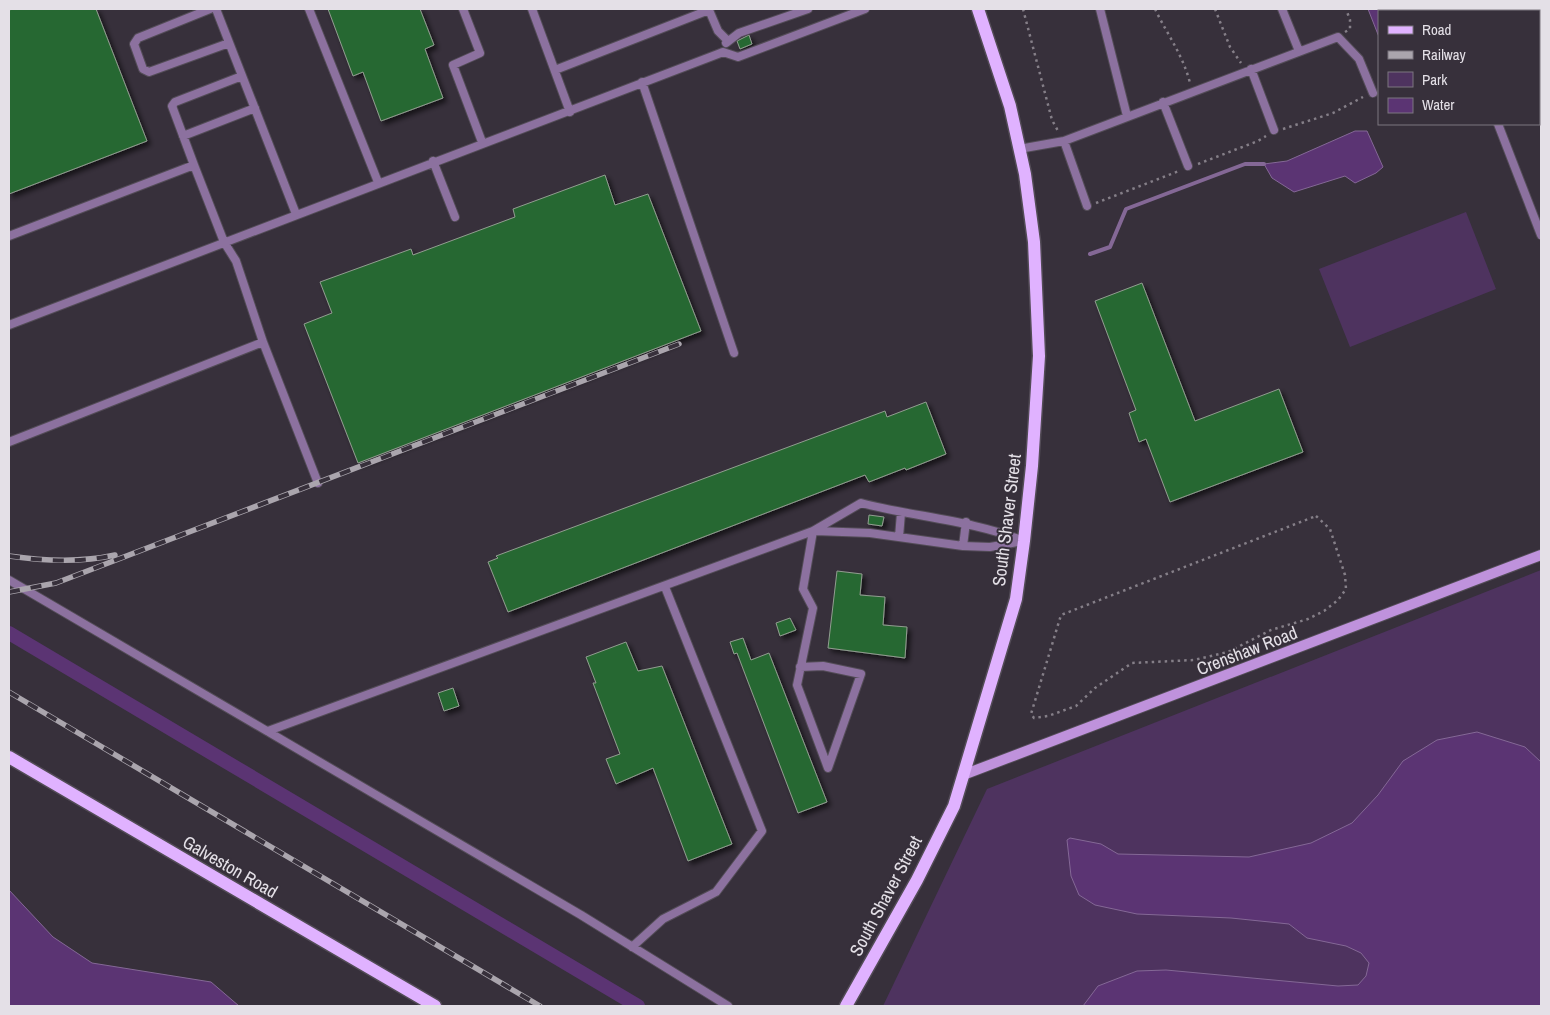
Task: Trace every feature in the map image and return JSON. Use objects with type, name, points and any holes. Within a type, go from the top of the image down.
[{"type":"main road","name":"South Shaver Street","points":[[846,1006],[917,880],[954,806],[1016,599],[1024,541],[1032,466],[1040,356],[1034,242],[1010,106],[978,9]]},
{"type":"main road","name":"Crenshaw Road","points":[[963,775],[1541,555]]},
{"type":"main road","name":"Galveston Road","points":[[9,757],[435,1006]]},
{"type":"lane","points":[[210,9],[138,38],[134,44],[143,69],[149,72],[229,43]]},
{"type":"lane","points":[[216,9],[296,214]]},
{"type":"lane","points":[[309,9],[378,182]]},
{"type":"lane","points":[[463,9],[480,54],[453,65],[482,142]]},
{"type":"lane","points":[[532,9],[570,112]]},
{"type":"lane","points":[[723,52],[727,40],[739,33],[808,9]]},
{"type":"lane","points":[[9,325],[482,142],[570,112],[642,82],[723,52],[738,57],[865,9]]},
{"type":"lane","points":[[1100,9],[1127,116]]},
{"type":"lane","points":[[1282,9],[1299,51]]},
{"type":"lane","points":[[555,70],[709,10],[718,31],[727,40]]},
{"type":"lane","points":[[1019,149],[1064,141],[1163,102],[1338,38],[1359,59],[1372,93]]},
{"type":"lane","points":[[1247,71],[1274,130]]},
{"type":"lane","points":[[242,76],[175,102],[172,106],[224,242],[236,261],[264,342],[318,483]]},
{"type":"lane","points":[[642,82],[734,352]]},
{"type":"lane","points":[[1163,102],[1188,166]]},
{"type":"lane","points":[[183,136],[255,108]]},
{"type":"lane","points":[[1498,125],[1541,235]]},
{"type":"lane","points":[[1064,141],[1087,206]]},
{"type":"lane","points":[[433,161],[455,217]]},
{"type":"lane","points":[[9,236],[194,165]]},
{"type":"lane","points":[[9,442],[264,342]]},
{"type":"lane","points":[[268,731],[665,587],[813,531],[860,503],[901,512],[966,522],[994,529],[1024,541]]},
{"type":"lane","points":[[899,537],[901,512]]},
{"type":"lane","points":[[963,546],[966,522]]},
{"type":"lane","points":[[813,531],[870,533],[963,546],[990,547],[1024,541]]},
{"type":"lane","points":[[800,667],[823,666],[860,674],[828,768],[796,685],[813,608],[804,588],[813,531]]},
{"type":"lane","points":[[9,580],[268,731],[728,1006]]},
{"type":"lane","points":[[632,947],[662,919],[716,892],[762,832],[665,587]]},
{"type":"path","points":[[1023,9],[1052,120],[1064,141]]},
{"type":"path","points":[[1155,9],[1186,67],[1192,92]]},
{"type":"path","points":[[1215,9],[1230,47],[1247,71]]},
{"type":"path","points":[[1338,38],[1350,29],[1350,20],[1346,9]]},
{"type":"path","points":[[1087,206],[1174,174],[1188,166],[1208,161],[1258,141],[1274,130],[1333,113],[1372,93]]},
{"type":"path","points":[[1316,516],[1330,529],[1346,575],[1346,589],[1338,600],[1308,620],[1271,630],[1228,652],[1194,660],[1132,663],[1111,680],[1095,688],[1076,706],[1048,716],[1034,718],[1031,714],[1061,615],[1316,516]]},
{"type":"green space","points":[[1466,212],[1496,289],[1350,347],[1319,269]]},
{"type":"green space","points":[[1541,570],[1541,1006],[883,1006],[987,789]]},
{"type":"water","points":[[1368,9],[1388,9],[1378,10],[1378,34]]},
{"type":"water","points":[[1355,131],[1367,131],[1383,167],[1376,173],[1355,183],[1345,176],[1294,192],[1272,178],[1264,164],[1287,161]]},
{"type":"water","points":[[1477,732],[1525,747],[1541,762],[1541,1006],[1083,1006],[1098,986],[1137,971],[1166,970],[1338,986],[1358,985],[1366,976],[1369,963],[1361,953],[1346,946],[1307,938],[1289,924],[1231,918],[1137,914],[1095,905],[1079,895],[1071,876],[1067,840],[1070,838],[1101,844],[1118,854],[1249,857],[1311,843],[1352,823],[1378,795],[1403,761],[1437,740]]},
{"type":"water","points":[[9,890],[53,937],[92,963],[211,982],[239,1006],[9,1006]]},
{"type":"building","points":[[96,9],[147,141],[9,194],[9,10]]},
{"type":"building","points":[[328,9],[420,9],[434,45],[425,49],[443,98],[381,121],[363,72],[353,76]]},
{"type":"building","points":[[749,35],[752,44],[740,49],[737,41]]},
{"type":"building","points":[[605,175],[615,205],[648,194],[701,331],[358,463],[304,324],[332,313],[320,282],[411,249],[413,255],[515,217],[513,209]]},
{"type":"building","points":[[1142,283],[1195,421],[1279,389],[1303,452],[1170,502],[1146,439],[1139,442],[1129,413],[1136,410],[1095,301]]},
{"type":"building","points":[[926,402],[946,454],[869,482],[865,475],[508,612],[488,562],[498,558],[496,556],[885,411],[887,417]]},
{"type":"building","points":[[869,515],[884,517],[882,526],[868,524]]},
{"type":"building","points":[[837,571],[862,574],[860,595],[885,597],[883,625],[907,627],[905,658],[828,648]]},
{"type":"building","points":[[790,618],[796,630],[780,636],[776,623]]},
{"type":"building","points":[[743,638],[751,660],[769,653],[827,802],[798,813],[737,653],[734,654],[730,642]]},
{"type":"building","points":[[626,642],[638,671],[662,666],[732,844],[688,861],[653,768],[616,784],[606,759],[620,754],[593,683],[596,683],[586,657]]},
{"type":"building","points":[[453,688],[459,706],[444,711],[438,693]]},
{"type":"waterway","points":[[1090,254],[1110,247],[1126,209],[1245,164],[1264,164]]},
{"type":"waterway","points":[[9,633],[638,1006]]},
{"type":"railway","points":[[9,592],[56,583],[679,344]]},
{"type":"railway","points":[[9,556],[62,560],[102,558],[115,555]]},
{"type":"railway","points":[[9,692],[540,1006]]}]
